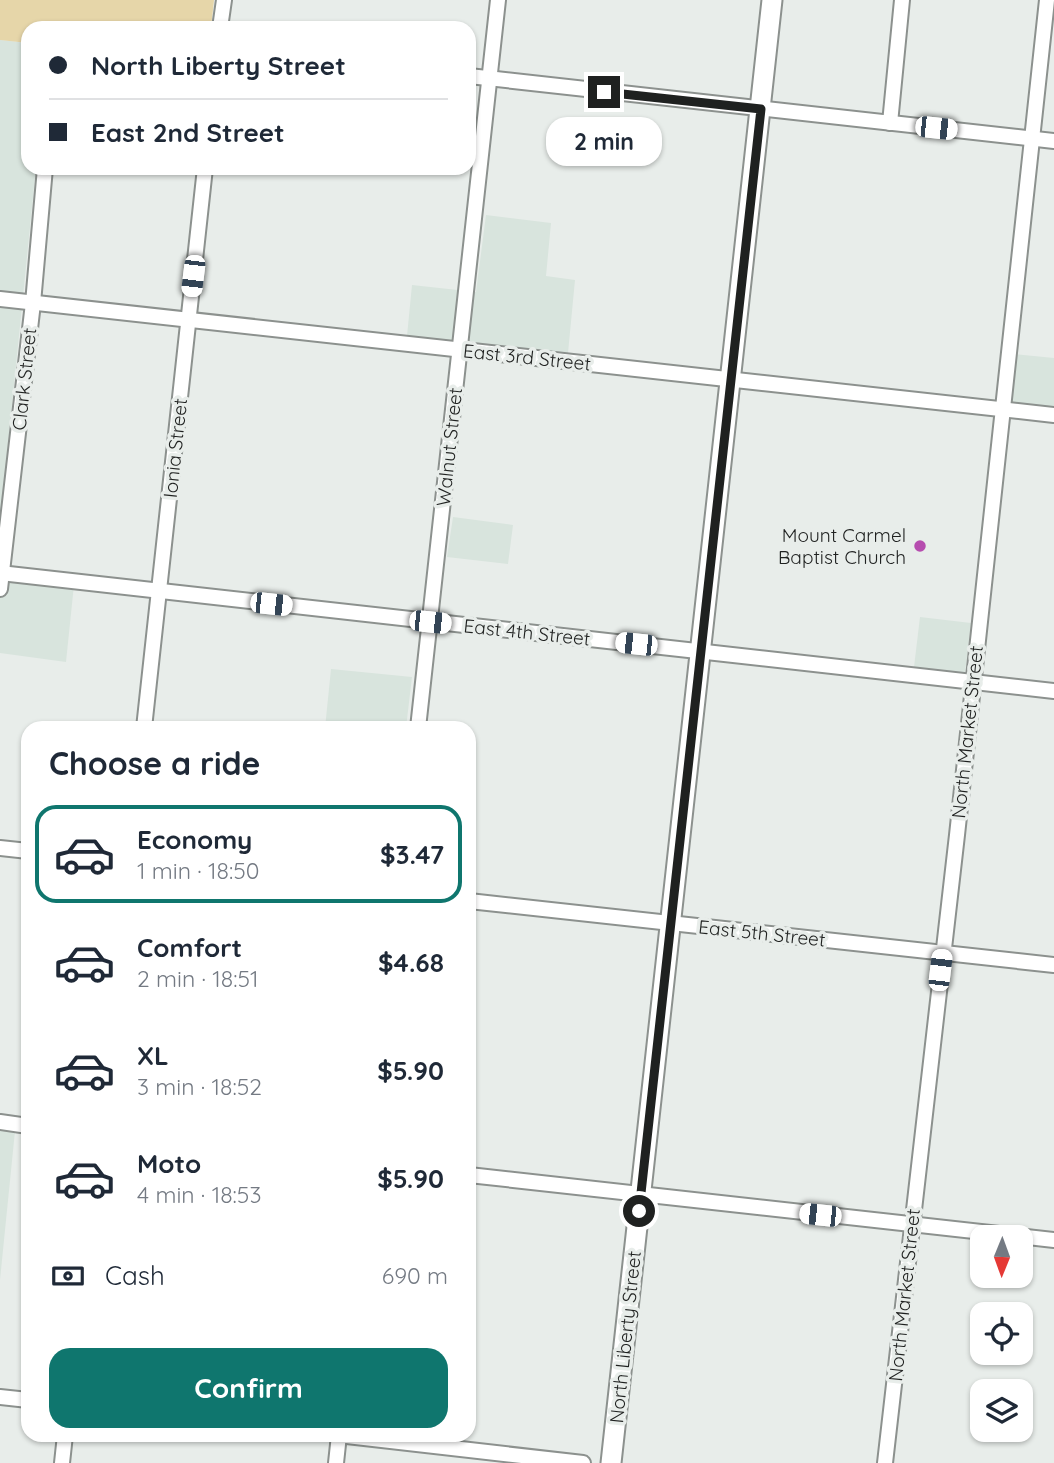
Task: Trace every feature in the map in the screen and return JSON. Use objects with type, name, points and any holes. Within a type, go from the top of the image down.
[{"type":"street","points":[[221,21],[224,0]]},
{"type":"street","name":"Walnut Street","points":[[419,721],[499,0]]},
{"type":"street","name":"North Liberty Street","points":[[611,1463],[772,0]]},
{"type":"street","points":[[890,123],[902,0]]},
{"type":"street","name":"North Market Street","points":[[885,1463],[1047,0]]},
{"type":"street","points":[[476,77],[1054,141]]},
{"type":"street","name":"Clark Street","points":[[0,589],[33,303],[44,175]]},
{"type":"street","name":"Ionia Street","points":[[145,721],[204,175]]},
{"type":"street","name":"East 3rd Street","points":[[0,299],[1054,415]]},
{"type":"street","name":"East 4th Street","points":[[1,573],[1054,691]]},
{"type":"street","points":[[0,848],[21,850]]},
{"type":"street","name":"East 5th Street","points":[[476,902],[1054,965]]},
{"type":"street","points":[[0,1122],[21,1125]]},
{"type":"street","points":[[476,1176],[1054,1240]]},
{"type":"street","points":[[0,1397],[21,1399]]},
{"type":"street","points":[[62,1463],[64,1442]]},
{"type":"street","points":[[336,1463],[338,1442]]},
{"type":"street","points":[[399,1442],[583,1463]]},
{"type":"shaded area","points":[[0,0],[214,0],[212,21],[21,21],[21,42],[0,40]]},
{"type":"shaded area","points":[[0,40],[21,42],[21,175],[35,175],[0,523]]},
{"type":"shaded area","points":[[486,215],[551,223],[546,276],[575,280],[568,353],[407,336],[412,285],[476,292]]},
{"type":"shaded area","points":[[1014,354],[1054,358],[1054,407],[1009,402]]},
{"type":"shaded area","points":[[453,517],[513,525],[508,564],[447,557]]},
{"type":"shaded area","points":[[0,567],[75,575],[66,662],[0,653]]},
{"type":"shaded area","points":[[920,617],[971,623],[965,673],[914,667]]},
{"type":"shaded area","points":[[331,669],[412,677],[407,721],[326,721]]},
{"type":"shaded area","points":[[0,1129],[15,1131],[0,1280]]},
{"type":"place","name":"Mount Carmel Baptist Church","points":[[920,546]]},
{"type":"route","points":[[604,92],[761,109],[639,1211]]}]
